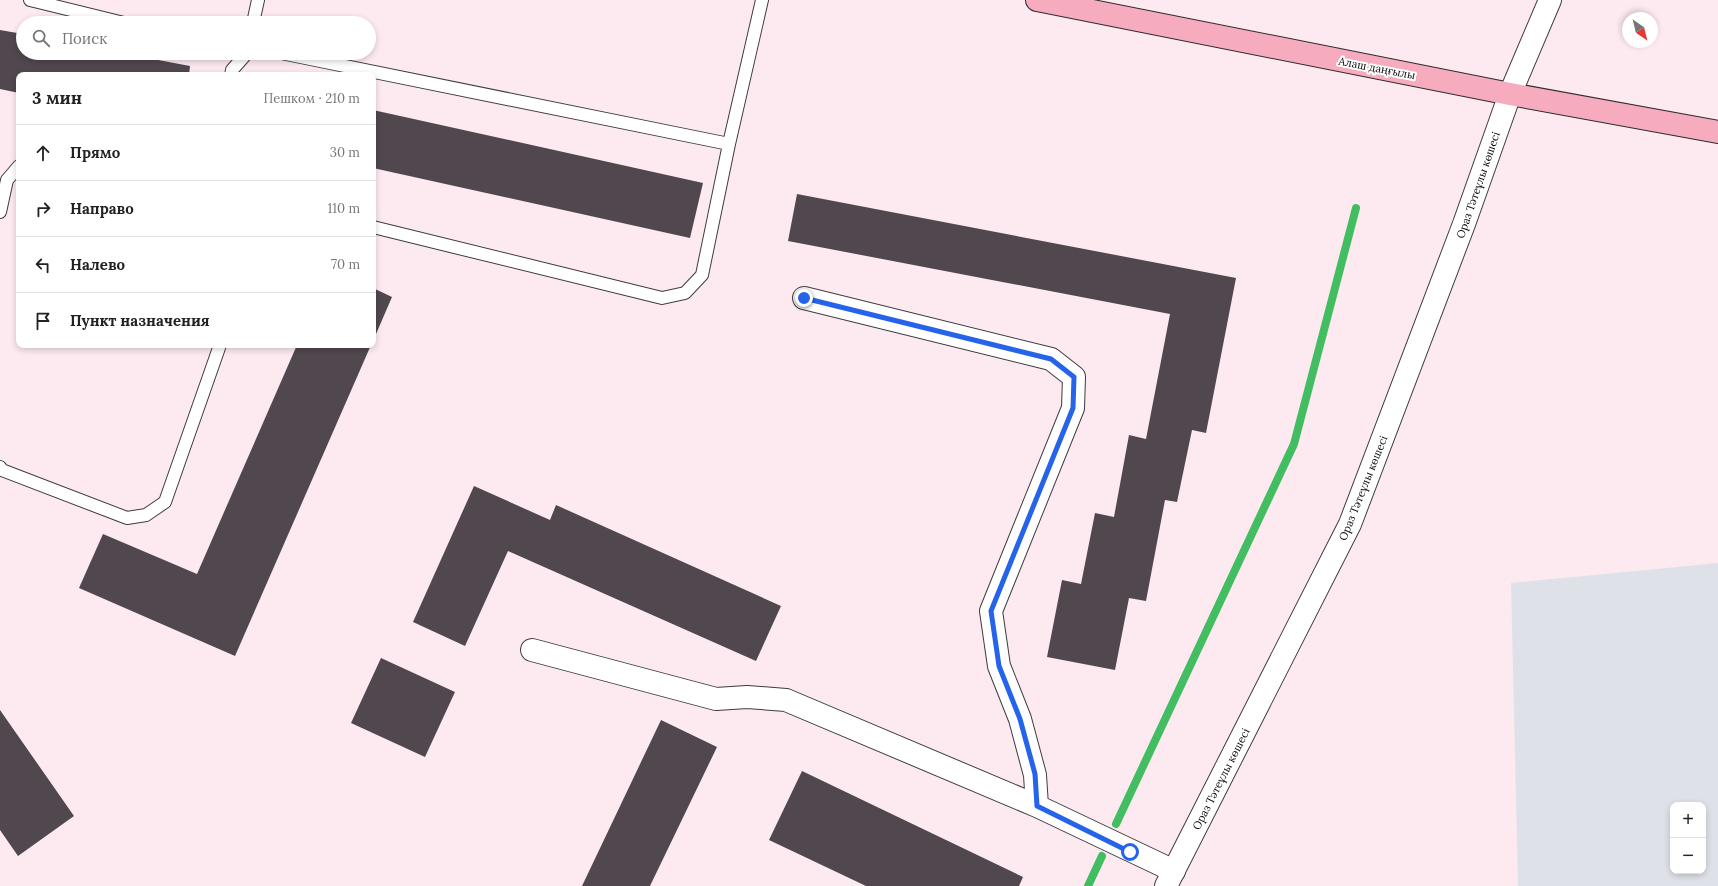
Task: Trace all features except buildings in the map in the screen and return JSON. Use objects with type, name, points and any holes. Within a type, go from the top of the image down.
[{"type":"main road","name":"Алаш даңғылы","points":[[1037,0],[1510,94],[1718,132]]},
{"type":"street","name":"Ораз Тәтеұлы көшесі","points":[[1170,879],[1350,524],[1464,224],[1510,94],[1550,0]]},
{"type":"street","points":[[804,298],[1051,359],[1074,377],[1073,408],[991,611],[999,666],[1020,719],[1035,774],[1037,806]]},
{"type":"street","points":[[532,650],[716,699],[747,697],[786,700],[1037,806],[1170,879]]},
{"type":"lane","points":[[30,0],[95,16]]},
{"type":"lane","points":[[255,16],[258,0]]},
{"type":"lane","points":[[376,228],[662,298],[685,293],[702,276],[729,144],[762,0]]},
{"type":"lane","points":[[232,72],[241,60]]},
{"type":"lane","points":[[315,60],[375,72]]},
{"type":"lane","points":[[376,72],[729,144]]},
{"type":"lane","points":[[0,212],[7,180],[16,170]]},
{"type":"lane","points":[[0,467],[2,470],[127,518],[146,515],[165,502],[219,348]]},
{"type":"shaded area","points":[[1718,563],[1718,886],[1518,886],[1511,583]]},
{"type":"waterway","points":[[1116,824],[1294,444],[1356,208]]},
{"type":"waterway","points":[[1088,886],[1102,856]]},
{"type":"route","points":[[804,298],[1051,359],[1074,377],[1073,408],[991,611],[999,666],[1020,719],[1035,774],[1037,806],[1130,852]]}]
